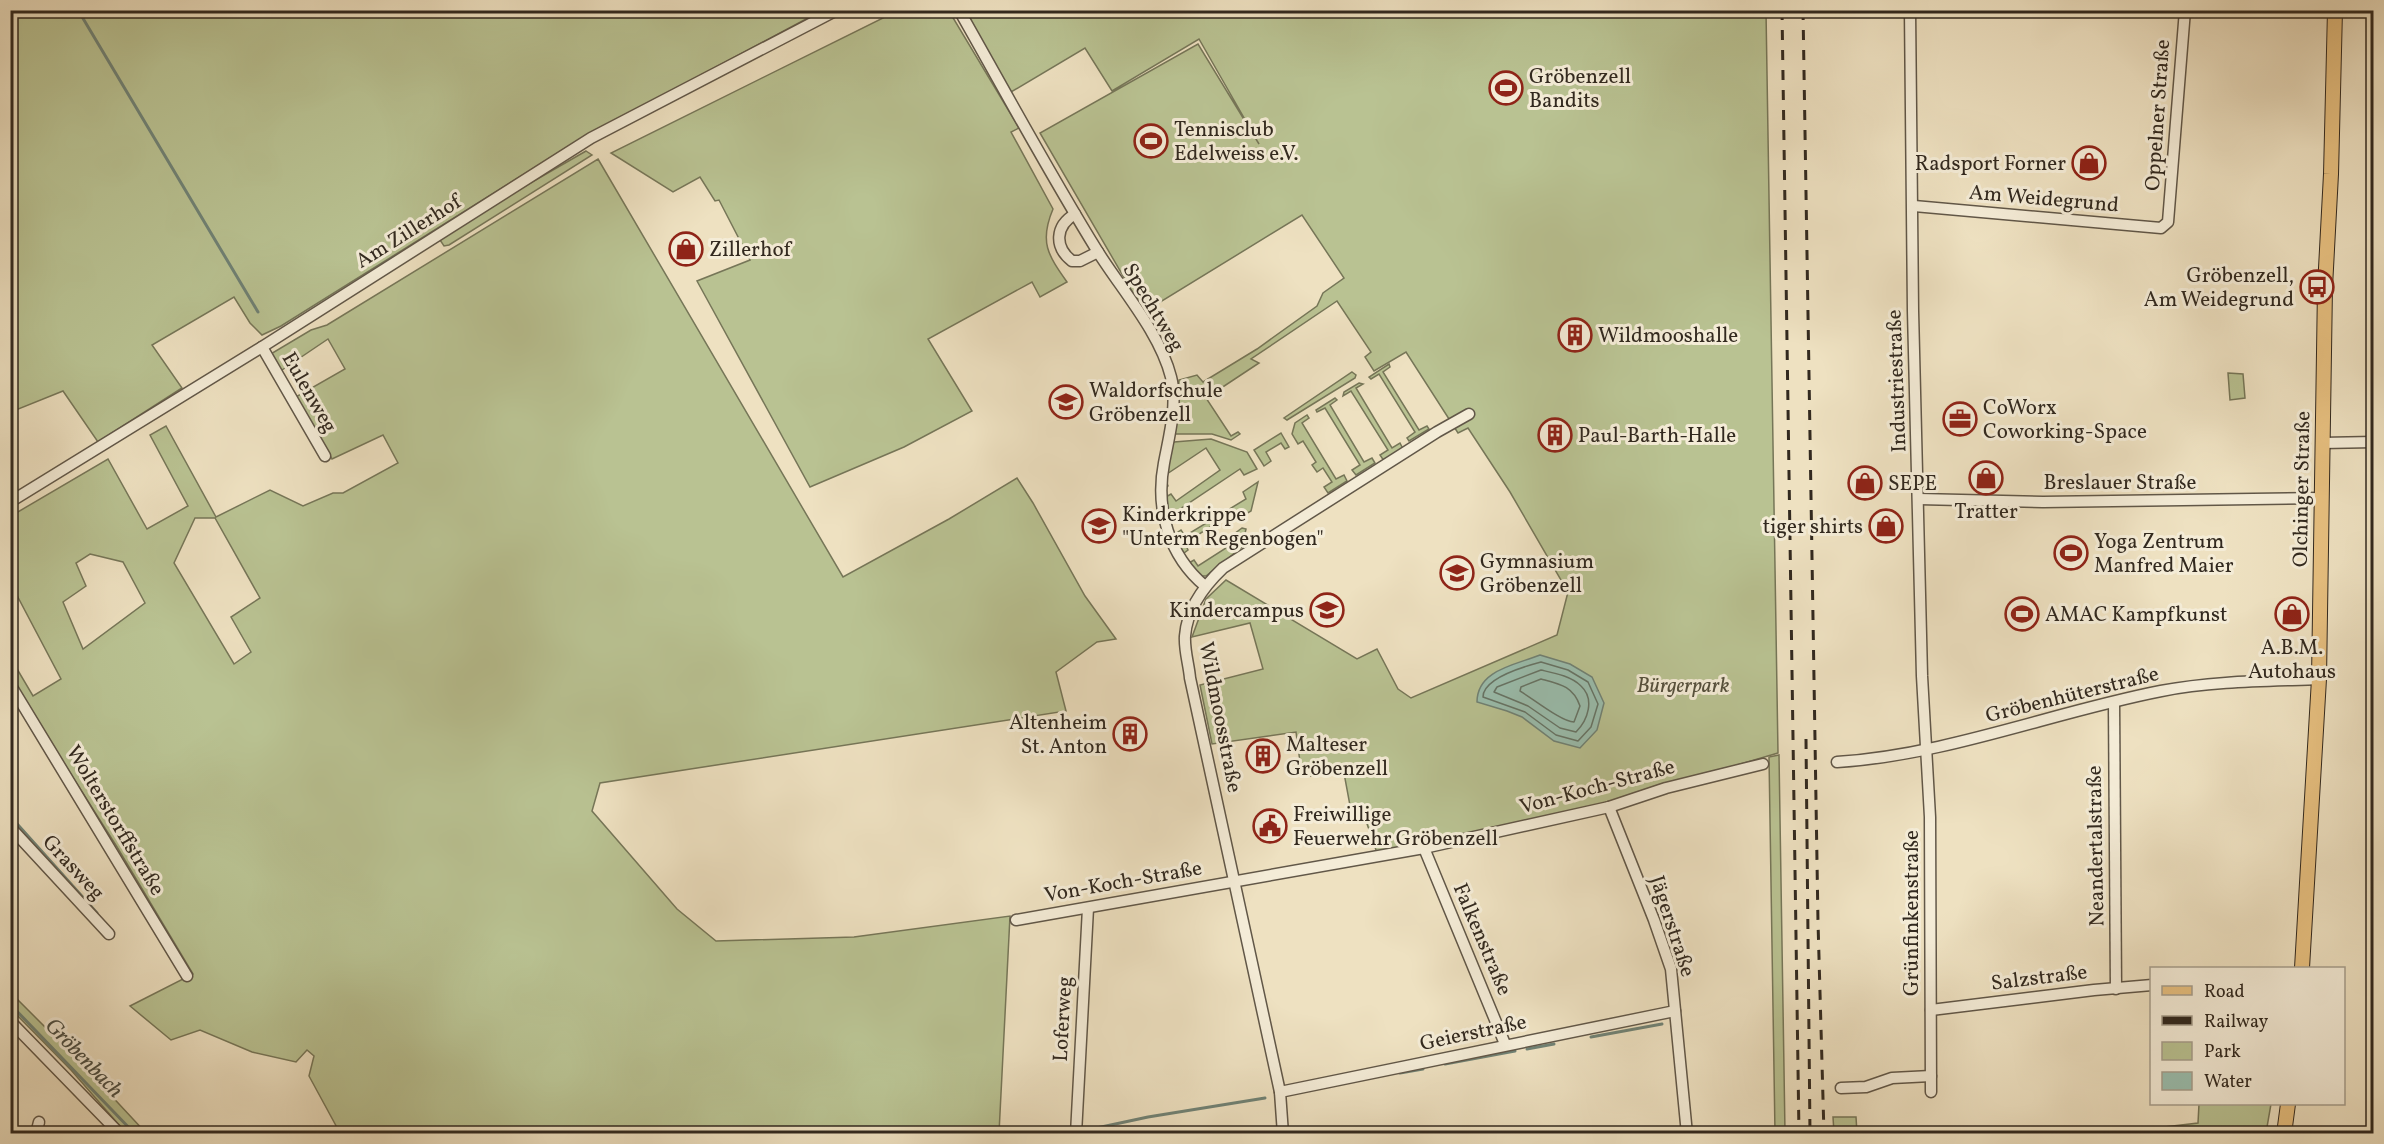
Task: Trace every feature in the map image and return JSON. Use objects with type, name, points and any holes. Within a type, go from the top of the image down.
[{"type":"main road","name":"Olchinger Straße","points":[[2302,967],[2319,679],[2325,288],[2331,174],[2335,10]]},
{"type":"main road","points":[[2284,1134],[2288,1105]]},
{"type":"street","name":"Am Zillerhof","points":[[10,502],[262,347],[591,138],[837,10]]},
{"type":"street","name":"Spechtweg","points":[[959,10],[1075,214],[1160,346],[1172,378],[1173,406],[1161,493],[1163,513],[1167,532],[1181,561],[1189,572],[1205,586]]},
{"type":"street","name":"Industriestraße","points":[[1910,10],[1914,206],[1913,310],[1924,750]]},
{"type":"street","name":"Oppelner Straße","points":[[2168,222],[2185,10]]},
{"type":"street","name":"Am Weidegrund","points":[[1914,206],[2162,228],[2168,222]]},
{"type":"street","name":"Spechtweg","points":[[1075,214],[1067,219],[1059,232],[1058,241],[1062,254],[1072,261],[1080,261],[1098,252]]},
{"type":"street","name":"Eulenweg","points":[[262,347],[325,456]]},
{"type":"street","name":"Wildmoosstraße","points":[[1283,1134],[1280,1092],[1216,791],[1199,722],[1185,637],[1188,622],[1205,586],[1223,568],[1469,414]]},
{"type":"street","points":[[2322,443],[2373,442]]},
{"type":"street","name":"Breslauer Straße","points":[[1919,499],[2050,502],[2321,498]]},
{"type":"street","name":"Gröbenhüterstraße","points":[[1837,762],[1869,760],[1924,750],[2161,691],[2319,679]]},
{"type":"street","name":"Wolterstorffstraße","points":[[10,684],[187,975]]},
{"type":"street","name":"Neandertalstraße","points":[[2114,703],[2116,989]]},
{"type":"street","name":"Grünfinkenstraße","points":[[1924,750],[1930,817],[1931,1092]]},
{"type":"street","name":"Von-Koch-Straße","points":[[1016,920],[1424,848],[1609,807],[1666,788],[1763,764]]},
{"type":"street","name":"Jägerstraße","points":[[1609,807],[1671,969],[1682,1060],[1687,1134]]},
{"type":"street","name":"Grasweg","points":[[10,827],[109,934]]},
{"type":"street","name":"Falkenstraße","points":[[1424,848],[1505,1044]]},
{"type":"street","name":"Loferweg","points":[[1076,1134],[1088,908]]},
{"type":"street","name":"Salzstraße","points":[[1931,1010],[2150,985]]},
{"type":"street","name":"Geierstraße","points":[[1280,1092],[1505,1044],[1675,1011]]},
{"type":"street","points":[[10,1021],[120,1134]]},
{"type":"street","points":[[1841,1088],[1866,1087],[1892,1078],[1931,1076]]},
{"type":"green space","points":[[899,10],[949,11],[1019,128],[1011,132],[1053,209],[1046,239],[1051,256],[1067,282],[1040,297],[1032,282],[928,339],[972,411],[904,447],[810,487],[697,281],[750,260],[719,200],[715,201],[700,177],[673,192],[611,153]]},
{"type":"green space","points":[[10,11],[821,11],[572,144],[281,326],[262,335],[250,323],[234,297],[152,345],[182,388],[98,442],[63,391],[11,412]]},
{"type":"green space","name":"Bürgerpark","points":[[965,11],[1766,11],[1778,753],[1529,822],[1377,853],[1364,815],[1351,811],[1344,773],[1302,777],[1296,732],[1212,744],[1200,685],[1263,669],[1250,623],[1192,637],[1206,599],[1226,580],[1357,659],[1377,649],[1398,689],[1411,698],[1557,635],[1568,592],[1510,492],[1468,428],[1458,433],[1406,352],[1374,371],[1365,357],[1371,352],[1337,301],[1251,359],[1259,363],[1206,398],[1231,436],[1238,432],[1240,434],[1231,440],[1212,434],[1175,434],[1173,431],[1179,380],[1197,375],[1203,382],[1257,349],[1317,306],[1323,293],[1344,278],[1302,215],[1144,312],[1040,133],[1198,44],[1259,144],[1199,39],[1112,91],[1085,48],[1011,92]]},
{"type":"green space","points":[[586,151],[592,155],[449,245],[444,246],[440,240],[492,205]]},
{"type":"green space","points":[[598,159],[843,577],[949,519],[1017,478],[1085,596],[1116,639],[1097,642],[1056,672],[1066,711],[600,783],[592,811],[677,909],[716,941],[854,937],[1010,916],[999,1133],[340,1133],[309,1076],[314,1056],[307,1050],[296,1062],[252,1052],[200,1030],[171,1040],[130,1006],[193,974],[117,847],[11,680],[10,657],[33,696],[61,679],[11,584],[11,516],[108,459],[147,529],[188,506],[150,435],[166,426],[216,517],[270,490],[303,506],[333,493],[343,493],[398,463],[383,435],[332,459],[294,398],[345,369],[328,339],[279,372],[269,355],[311,330],[327,325]],"holes":[[[195,518],[215,518],[260,598],[231,617],[251,652],[234,664],[174,563]],[[90,554],[123,562],[145,603],[83,649],[63,602],[86,586],[76,563]]]},
{"type":"green space","points":[[1389,364],[1390,367],[1383,372],[1419,430],[1427,426],[1429,429],[1409,441],[1407,438],[1415,432],[1379,374],[1371,379],[1369,377]]},
{"type":"green space","points":[[1352,372],[1356,375],[1355,378],[1287,420],[1284,418]]},
{"type":"green space","points":[[2228,373],[2243,374],[2245,398],[2230,400]]},
{"type":"green space","points":[[1359,383],[1363,384],[1356,388],[1392,448],[1400,443],[1403,449],[1384,461],[1380,455],[1388,450],[1351,391],[1343,396],[1344,392]]},
{"type":"green space","points":[[1335,398],[1337,400],[1330,405],[1364,462],[1372,458],[1375,463],[1356,475],[1352,470],[1360,465],[1325,408],[1317,412],[1316,410]]},
{"type":"green space","points":[[1307,415],[1309,418],[1302,423],[1336,479],[1344,475],[1347,481],[1328,493],[1324,487],[1332,482],[1323,468],[1317,472],[1312,465],[1316,462],[1303,441],[1298,444],[1292,434],[1295,423]]},
{"type":"green space","points":[[1281,433],[1289,447],[1285,449],[1281,443],[1266,452],[1271,461],[1264,466],[1254,450]]},
{"type":"green space","points":[[1211,439],[1247,452],[1257,469],[1244,475],[1240,469],[1174,513],[1176,520],[1168,522],[1164,498],[1171,494],[1176,501],[1220,470],[1206,448],[1164,476],[1170,445],[1174,442]]},
{"type":"green space","points":[[1164,477],[1168,486],[1162,489]]},
{"type":"green space","points":[[1258,482],[1251,511],[1239,518],[1235,511],[1185,543],[1188,550],[1184,553],[1172,536],[1181,530],[1185,536],[1246,499],[1243,492]]},
{"type":"green space","points":[[1242,528],[1246,529],[1242,547],[1206,576],[1198,576],[1187,564],[1194,560],[1198,566],[1237,541],[1234,534]]},
{"type":"green space","points":[[1779,755],[1785,1132],[1775,1133],[1769,757]]},
{"type":"green space","points":[[10,992],[146,1133],[126,1133],[71,1070],[11,1009]]},
{"type":"green space","points":[[2199,1105],[2271,1105],[2266,1133],[2113,1133],[2198,1123]]},
{"type":"green space","points":[[1833,1117],[1856,1117],[1857,1133],[1834,1133]]},
{"type":"water","points":[[1540,655],[1570,664],[1592,677],[1604,703],[1597,730],[1580,748],[1554,741],[1522,717],[1477,702],[1483,683],[1490,676],[1499,670]]},
{"type":"waterway","points":[[78,10],[258,312]]},
{"type":"waterway","points":[[10,816],[97,913]]},
{"type":"waterway","name":"Gröbenbach","points":[[10,1004],[135,1134]]},
{"type":"waterway","points":[[1591,1037],[1662,1024]]},
{"type":"waterway","points":[[1527,1049],[1554,1044]]},
{"type":"waterway","points":[[1445,1064],[1515,1051]]},
{"type":"waterway","points":[[1400,1073],[1423,1069]]},
{"type":"waterway","points":[[1078,1132],[1148,1117],[1265,1098]]},
{"type":"railway","points":[[1782,10],[1799,1134]]},
{"type":"railway","points":[[1803,10],[1818,922],[1824,1134]]},
{"type":"railway","points":[[1806,739],[1810,1134]]},
{"type":"place","name":"Gröbenzell Bandits","points":[[1506,88]]},
{"type":"place","name":"Tennisclub Edelweiss e.V.","points":[[1151,141]]},
{"type":"place","name":"Radsport Forner","points":[[2089,163]]},
{"type":"place","name":"Zillerhof","points":[[686,249]]},
{"type":"place","name":"Gröbenzell, Am Weidegrund","points":[[2317,287]]},
{"type":"place","name":"Wildmooshalle","points":[[1575,335]]},
{"type":"place","name":"Waldorfschule Gröbenzell","points":[[1066,402]]},
{"type":"place","name":"CoWorx Coworking-Space","points":[[1960,419]]},
{"type":"place","name":"Paul-Barth-Halle","points":[[1555,435]]},
{"type":"place","name":"Tratter","points":[[1986,478]]},
{"type":"place","name":"SEPE","points":[[1865,483]]},
{"type":"place","name":"Kinderkrippe \"Unterm Regenbogen\"","points":[[1099,526]]},
{"type":"place","name":"tiger shirts","points":[[1886,526]]},
{"type":"place","name":"Yoga Zentrum Manfred Maier","points":[[2071,553]]},
{"type":"place","name":"Gymnasium Gröbenzell","points":[[1457,573]]},
{"type":"place","name":"Kindercampus","points":[[1327,610]]},
{"type":"place","name":"AMAC Kampfkunst","points":[[2022,614]]},
{"type":"place","name":"A.B.M. Autohaus","points":[[2292,614]]},
{"type":"place","name":"Altenheim St. Anton","points":[[1130,734]]},
{"type":"place","name":"Malteser Gröbenzell","points":[[1263,756]]},
{"type":"place","name":"Freiwillige Feuerwehr Gröbenzell","points":[[1270,826]]}]
